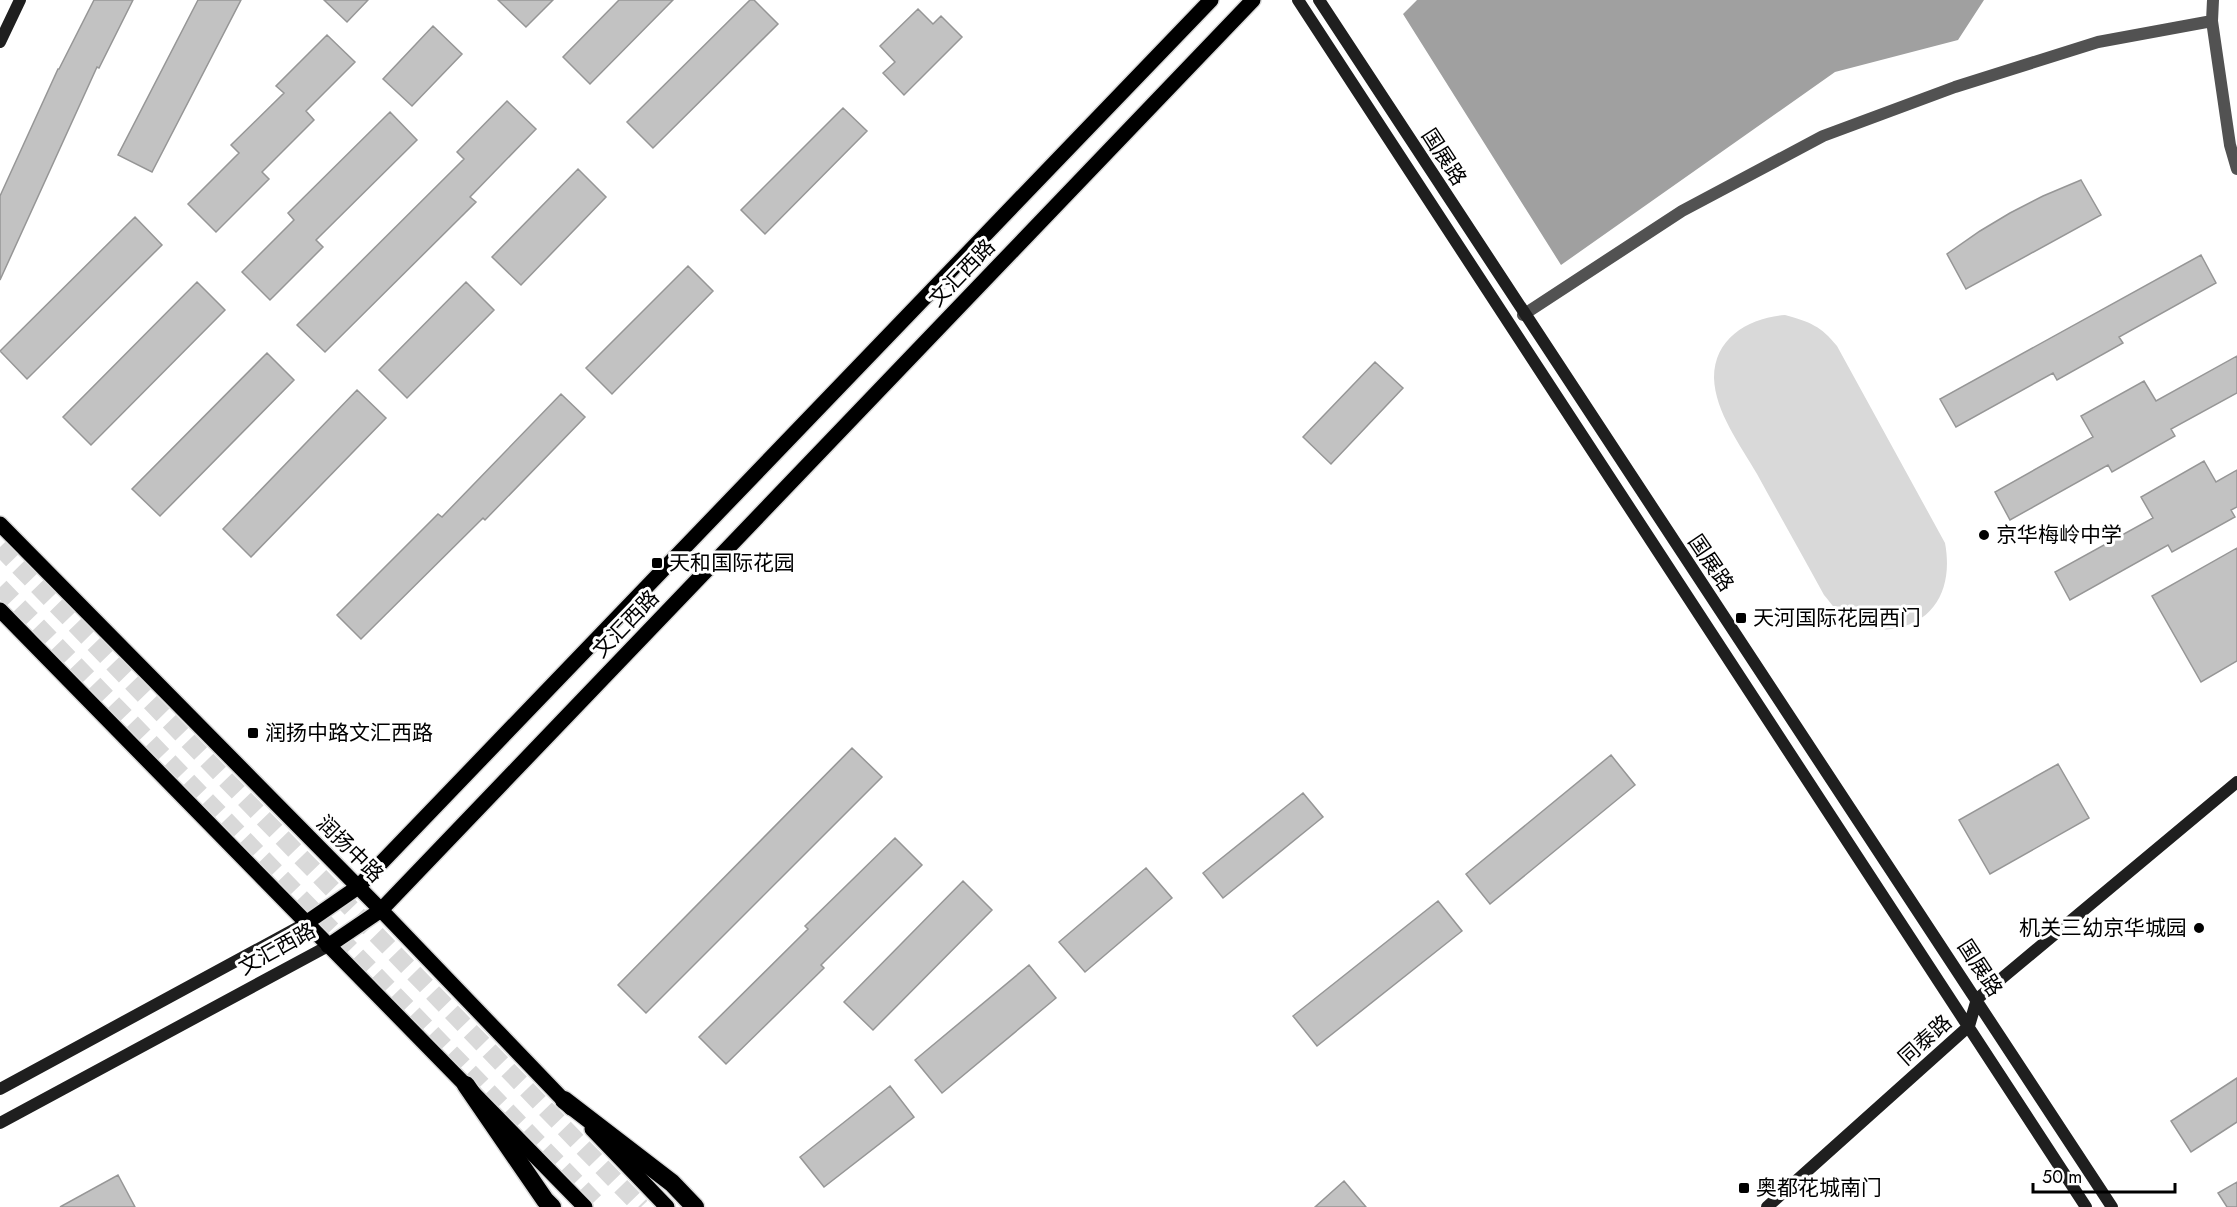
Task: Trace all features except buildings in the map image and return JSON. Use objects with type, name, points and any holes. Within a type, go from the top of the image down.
[{"type":"highway","points":[[466,1085],[552,1207]]},
{"type":"highway","points":[[564,1100],[672,1183],[695,1207]]},
{"type":"main road","name":"文汇西路","points":[[306,923],[358,886],[1211,0]]},
{"type":"main road","name":"文汇西路","points":[[328,946],[381,910],[1253,0]]},
{"type":"main road","name":"润扬中路","points":[[0,524],[358,886],[667,1207]]},
{"type":"main road","points":[[0,610],[585,1207]]},
{"type":"street","points":[[0,42],[20,0]]},
{"type":"street","name":"国展路","points":[[1298,0],[2086,1207]]},
{"type":"street","name":"国展路","points":[[1319,0],[1523,315],[1977,999],[2112,1207]]},
{"type":"street","points":[[2213,0],[2212,21],[2230,144],[2237,169]]},
{"type":"street","points":[[1523,315],[1682,211],[1823,136],[1955,87],[2098,42],[2212,21]]},
{"type":"street","points":[[1977,999],[2237,782]]},
{"type":"street","name":"文汇西路","points":[[0,1089],[306,923]]},
{"type":"street","name":"文汇西路","points":[[0,1123],[328,946]]},
{"type":"street","name":"同泰路","points":[[1767,1207],[1969,1026],[1977,999]]},
{"type":"shaded area","points":[[1417,0],[1984,0],[1958,40],[1835,72],[1561,265],[1403,14]]},
{"type":"shaded area","points":[[1785,315],[1814,326],[1826,334],[1837,346],[1945,543],[1946,573],[1944,587],[1938,600],[1920,619],[1907,625],[1886,630],[1875,629],[1850,622],[1842,617],[1824,595],[1724,416],[1715,391],[1714,378],[1720,351],[1736,332],[1747,325]]},
{"type":"tunnel","points":[[0,547],[641,1207]]},
{"type":"tunnel","points":[[0,587],[600,1207]]},
{"type":"place","name":"京华梅岭中学","points":[[1984,535]]},
{"type":"place","name":"天和国际花园","points":[[657,563]]},
{"type":"place","name":"天河国际花园西门","points":[[1741,618]]},
{"type":"place","name":"润扬中路文汇西路","points":[[253,733]]},
{"type":"place","name":"机关三幼京华城园","points":[[2199,928]]},
{"type":"place","name":"奥都花城南门","points":[[1744,1188]]}]
